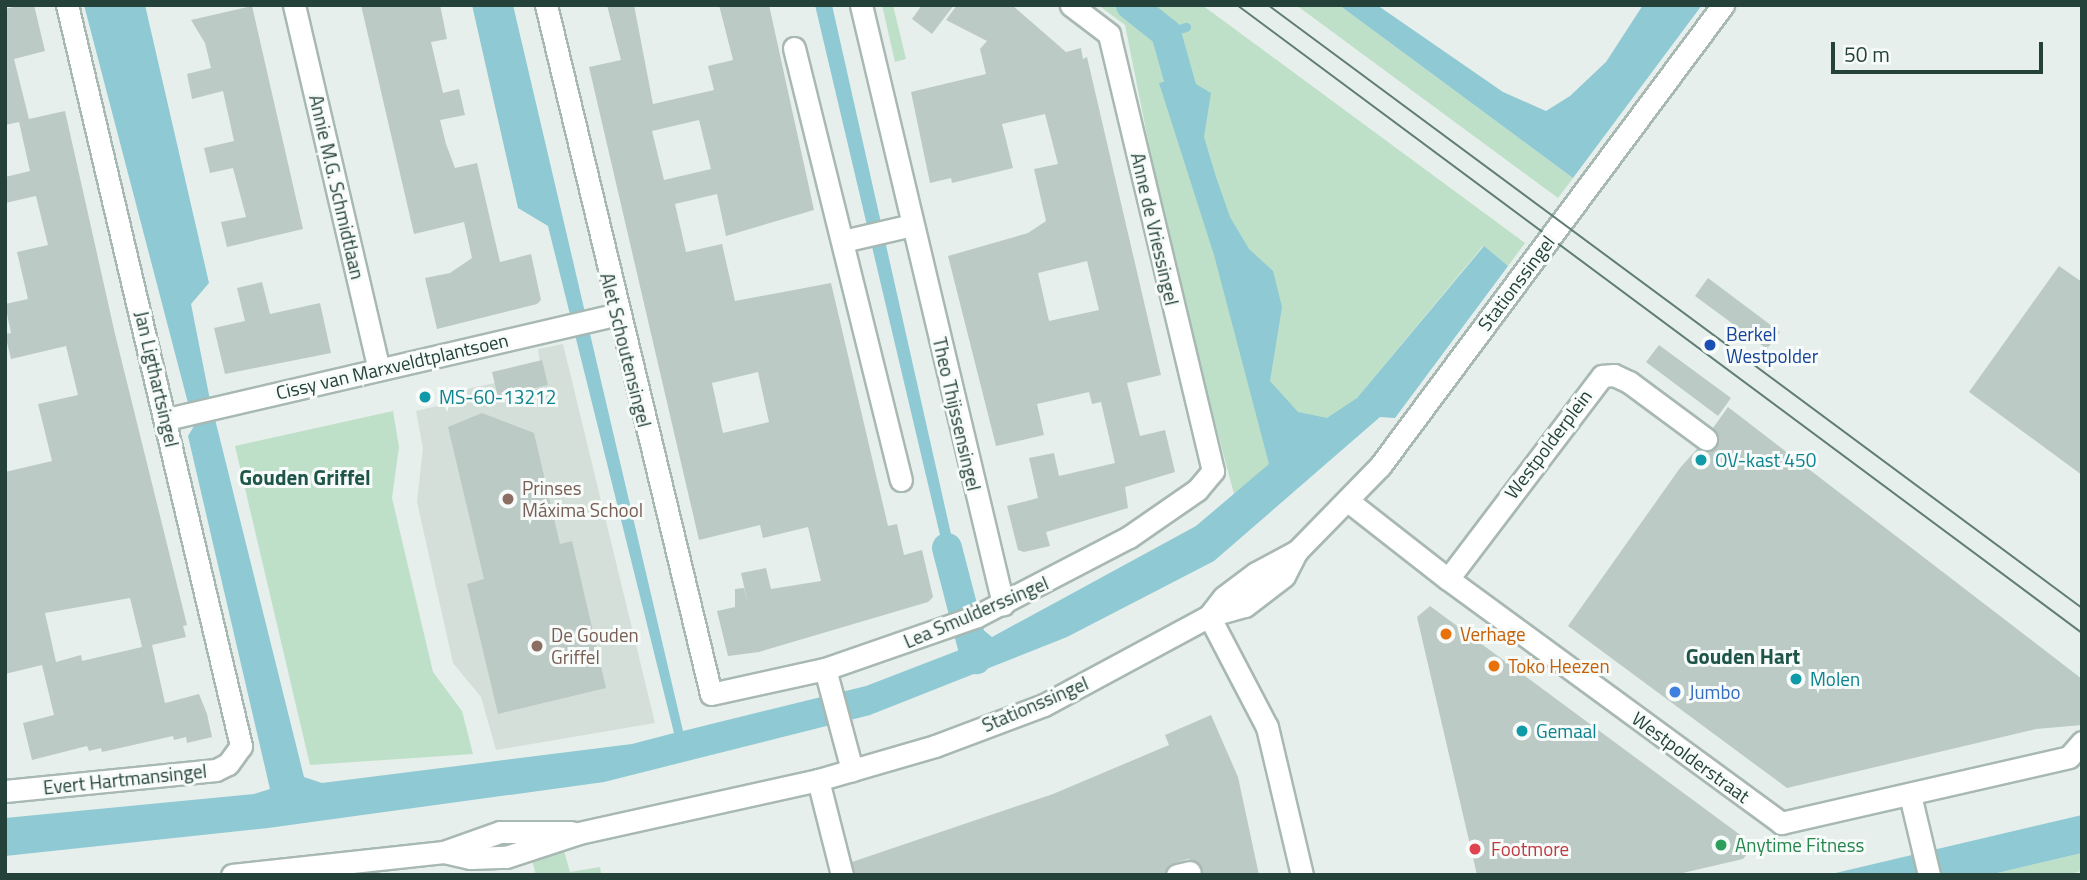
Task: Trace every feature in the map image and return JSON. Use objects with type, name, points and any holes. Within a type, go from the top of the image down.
[{"type":"street","name":"Jan Ligthartsingel","points":[[67,5],[240,735],[237,753]]},
{"type":"street","name":"Annie M.G. Schmidtlaan","points":[[294,5],[379,369]]},
{"type":"street","name":"Alet Schoutensingel","points":[[546,5],[617,314],[711,694]]},
{"type":"street","name":"Theo Thijssensingel","points":[[861,5],[1003,604]]},
{"type":"street","name":"Anne de Vriessingel","points":[[1071,5],[1109,34],[1213,471]]},
{"type":"street","name":"Stationssingel","points":[[232,875],[444,852],[470,858],[506,857],[579,833],[818,780],[1044,705],[1209,616],[1245,606],[1284,576],[1297,551],[1380,466],[1723,5]]},
{"type":"street","points":[[794,48],[901,481]]},
{"type":"street","points":[[843,241],[912,225]]},
{"type":"street","name":"Cissy van Marxveldtplantsoen","points":[[167,419],[617,314]]},
{"type":"street","name":"Westpolderplein","points":[[1447,579],[1602,376],[1629,382],[1706,439]]},
{"type":"street","name":"Lea Smulderssingel","points":[[711,694],[825,668],[967,620],[1003,604],[1129,537],[1197,490],[1213,471]]},
{"type":"street","name":"Westpolderstraat","points":[[1348,500],[1447,579],[1781,823],[2069,757],[2081,733]]},
{"type":"street","points":[[1209,616],[1267,727],[1302,875]]},
{"type":"street","points":[[825,668],[852,770]]},
{"type":"street","name":"Evert Hartmansingel","points":[[6,789],[216,770],[237,753]]},
{"type":"street","points":[[818,780],[842,875]]},
{"type":"street","points":[[1910,795],[1928,875]]},
{"type":"shaded area","points":[[563,344],[655,723],[496,750],[481,697],[453,663],[417,502],[423,448],[416,411],[445,404],[443,394],[541,373],[538,349]]},
{"type":"green space","points":[[882,5],[893,5],[906,59],[895,62]]},
{"type":"green space","points":[[1098,5],[1202,5],[1525,243],[1508,266],[1483,246],[1357,398],[1234,494],[1174,270],[1125,25]]},
{"type":"green space","points":[[1296,5],[1339,5],[1573,178],[1558,198]]},
{"type":"green space","points":[[393,411],[399,447],[392,498],[433,672],[462,711],[473,754],[310,765],[235,446]]},
{"type":"green space","points":[[564,851],[570,872],[600,867],[601,873],[536,875],[532,860]]},
{"type":"green space","points":[[2082,853],[2082,871],[2064,875],[1989,875]]},
{"type":"water","points":[[84,5],[145,5],[209,283],[191,304],[209,395],[304,777],[322,783],[632,744],[674,733],[548,226],[518,208],[472,5],[513,5],[683,731],[866,686],[962,649],[961,636],[981,628],[992,637],[1196,526],[1269,464],[1214,255],[1159,83],[1184,77],[1211,93],[1204,137],[1216,177],[1230,217],[1249,249],[1273,271],[1282,307],[1270,381],[1298,412],[1327,418],[1357,398],[1484,246],[1508,266],[1395,418],[1380,417],[1214,561],[1067,637],[870,715],[604,782],[268,828],[5,856],[5,818],[254,794],[270,789],[188,436],[194,426]]},
{"type":"water","points":[[815,5],[832,5],[962,583],[953,590]]},
{"type":"water","points":[[1339,5],[1377,5],[1503,92],[1546,111],[1570,96],[1606,62],[1643,5],[1702,5],[1573,178]]},
{"type":"water","points":[[2082,815],[2082,853],[1989,875],[1827,875]]},
{"type":"building","points":[[34,5],[45,51],[14,59],[29,119],[65,111],[115,334],[187,625],[183,626],[186,637],[152,645],[165,703],[199,694],[212,737],[187,743],[186,737],[174,740],[173,736],[102,752],[101,748],[89,751],[87,746],[32,760],[23,723],[54,715],[42,665],[5,674],[5,472],[52,461],[38,404],[78,395],[66,346],[11,359],[5,334],[11,333],[5,304],[28,299],[17,252],[48,245],[36,196],[5,203],[5,177],[30,171],[19,122],[5,125],[5,9]],"holes":[[[130,598],[142,647],[82,661],[81,655],[56,662],[45,613]]]},
{"type":"building","points":[[361,5],[440,5],[447,39],[431,42],[443,93],[459,89],[465,115],[440,120],[446,144],[455,168],[477,163],[500,262],[531,254],[541,300],[537,304],[437,329],[425,278],[450,273],[472,258],[464,222],[414,234]]},
{"type":"building","points":[[607,5],[634,5],[653,104],[714,90],[708,66],[733,60],[719,5],[769,5],[814,210],[726,236],[717,194],[675,204],[686,252],[722,244],[735,301],[831,283],[888,526],[897,524],[904,555],[922,550],[933,597],[928,602],[759,652],[728,656],[717,611],[735,607],[735,589],[744,588],[748,604],[741,573],[766,568],[771,589],[821,581],[808,527],[763,538],[760,525],[699,540],[589,67],[621,60]],"holes":[[[699,120],[711,169],[664,180],[652,131]],[[758,372],[769,422],[723,433],[712,383]]]},
{"type":"building","points":[[922,5],[954,5],[932,34],[912,19]]},
{"type":"building","points":[[957,5],[1012,5],[1066,52],[1081,48],[1083,59],[1087,57],[1161,375],[1127,383],[1140,436],[1165,430],[1175,472],[1125,487],[1128,508],[1046,532],[1050,546],[1024,552],[1018,550],[1007,506],[1038,498],[1029,458],[1054,453],[1059,476],[1115,463],[1101,402],[1092,404],[1089,392],[1037,404],[1044,435],[996,446],[948,256],[1028,233],[1046,221],[1034,169],[1058,164],[1045,114],[1002,124],[1013,168],[952,183],[951,178],[930,183],[911,92],[986,74],[980,49],[987,41],[946,20]],"holes":[[[1087,261],[1099,310],[1049,321],[1038,273]]]},
{"type":"building","points":[[252,6],[303,229],[227,247],[221,222],[246,217],[233,168],[210,173],[204,148],[234,141],[223,91],[192,99],[187,74],[211,68],[205,43],[191,20]]},
{"type":"building","points":[[2059,266],[2082,282],[2082,475],[1969,392]]},
{"type":"building","points":[[1708,278],[1780,332],[1767,349],[1695,296]]},
{"type":"building","points":[[262,282],[270,314],[320,303],[331,353],[225,374],[214,328],[245,321],[237,288]]},
{"type":"building","points":[[1659,345],[1731,398],[1718,416],[1646,362]]},
{"type":"building","points":[[542,360],[548,385],[498,397],[492,372]]},
{"type":"building","name":"Molen","points":[[1728,407],[2082,679],[2082,725],[2036,729],[1787,788],[1568,626],[1680,468],[1697,449],[1705,452],[1717,446],[1718,434],[1713,428]]},
{"type":"building","points":[[482,413],[534,433],[560,544],[572,541],[606,688],[498,714],[467,584],[484,579],[448,427]]},
{"type":"building","name":"Gemaal","points":[[1430,606],[1754,845],[1743,859],[1674,875],[1477,875],[1417,617]]},
{"type":"building","points":[[1211,715],[1238,777],[1259,875],[1203,875],[1199,863],[1188,859],[1169,865],[1164,875],[855,875],[852,862],[1053,794],[1169,745],[1165,735]]},
{"type":"waterway","points":[[1131,5],[1166,33],[1189,115]]},
{"type":"waterway","points":[[1166,33],[1186,27]]},
{"type":"waterway","points":[[947,548],[976,659]]},
{"type":"tram line","points":[[1237,5],[2082,633]]},
{"type":"tram line","points":[[1268,5],[2082,608]]},
{"type":"place","name":"Berkel Westpolder","points":[[1710,345]]},
{"type":"place","name":"MS-60-13212","points":[[425,397]]},
{"type":"place","name":"OV-kast 450","points":[[1701,460]]},
{"type":"place","name":"Prinses Máxima School","points":[[508,499]]},
{"type":"place","name":"Verhage","points":[[1446,634]]},
{"type":"place","name":"De Gouden Griffel","points":[[537,646]]},
{"type":"place","name":"Toko Heezen","points":[[1494,666]]},
{"type":"place","name":"Molen","points":[[1796,679]]},
{"type":"place","name":"Jumbo","points":[[1675,692]]},
{"type":"place","name":"Gemaal","points":[[1522,731]]},
{"type":"place","name":"Anytime Fitness","points":[[1721,845]]},
{"type":"place","name":"Footmore","points":[[1475,849]]},
{"type":"district","name":"Gouden Griffel","points":[[305,477]]},
{"type":"district","name":"Gouden Hart","points":[[1743,656]]}]
